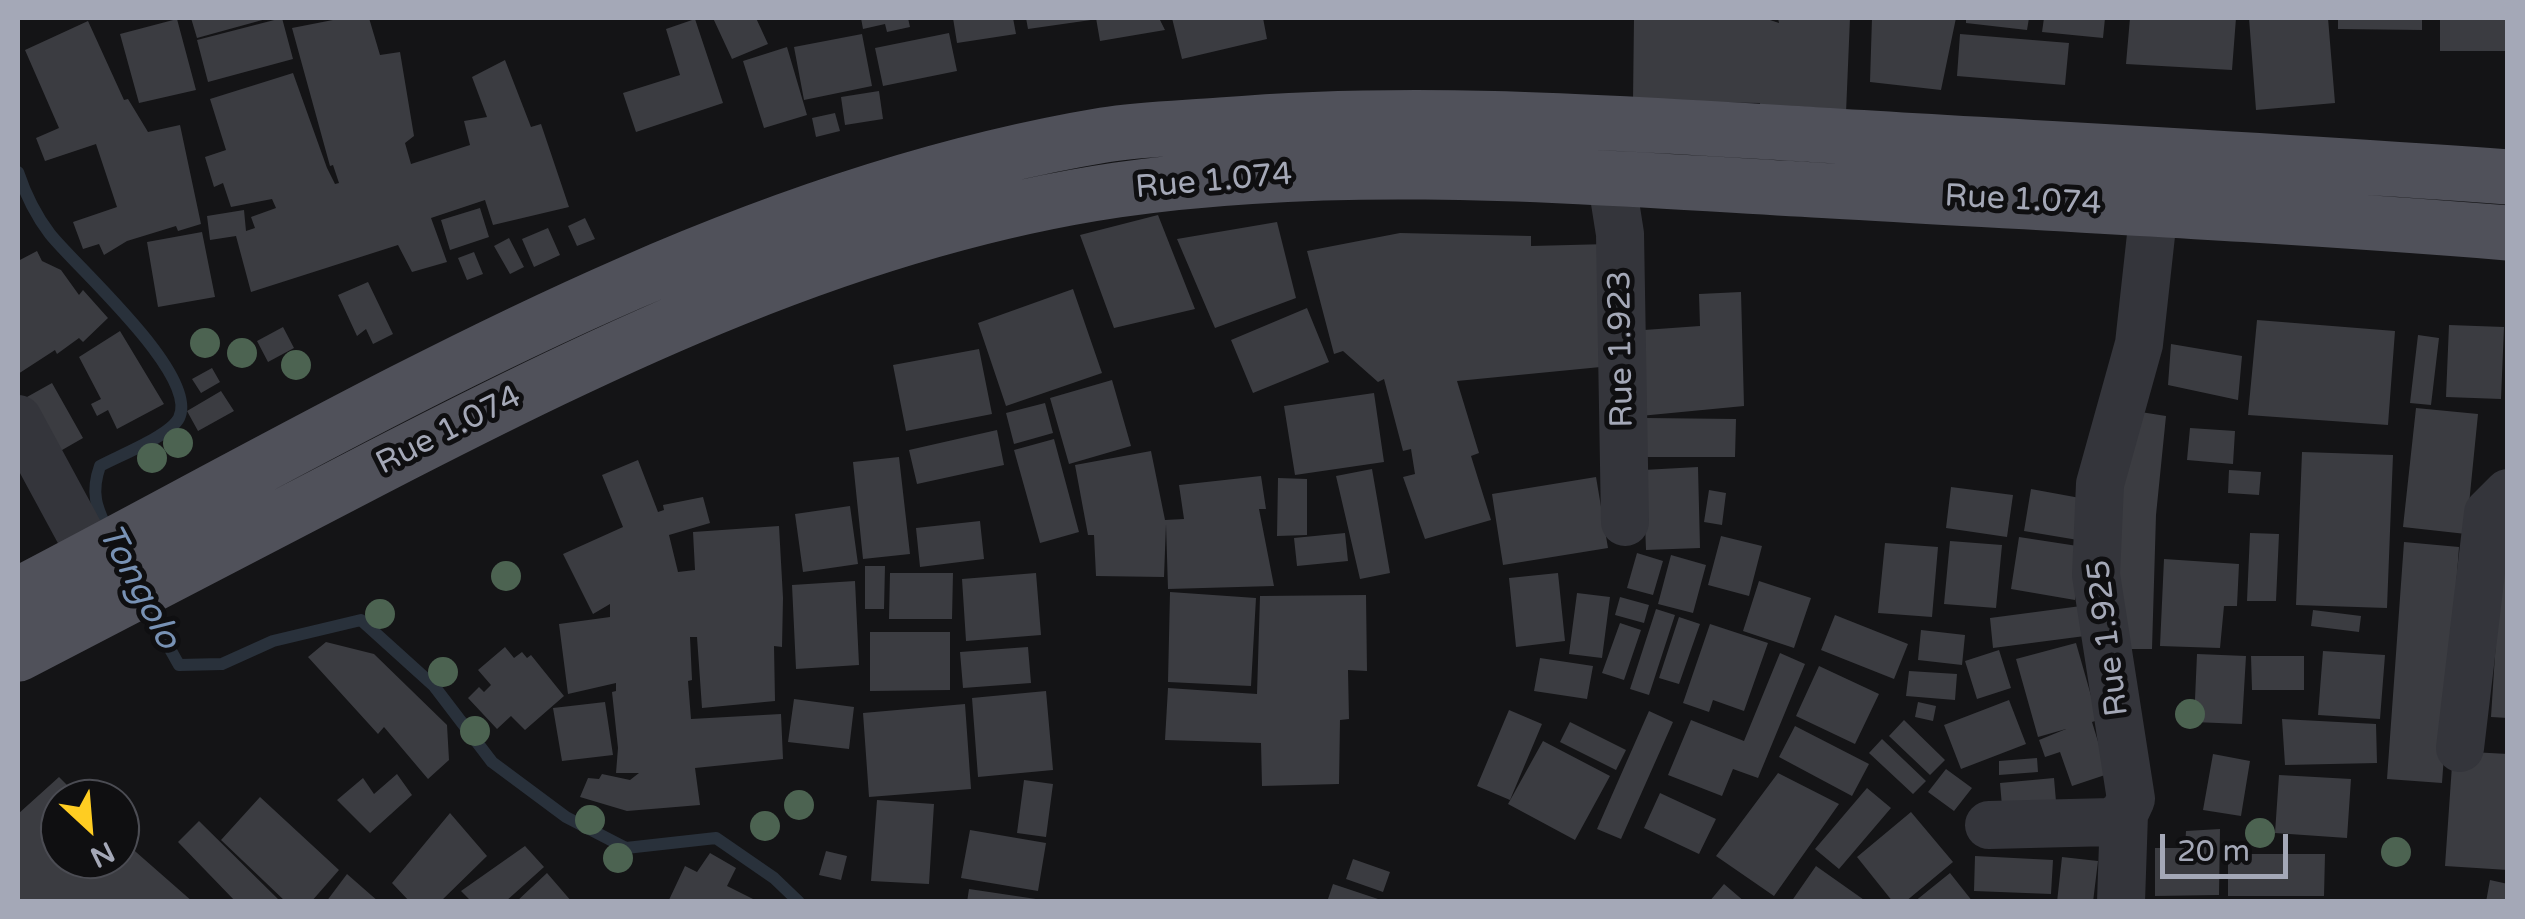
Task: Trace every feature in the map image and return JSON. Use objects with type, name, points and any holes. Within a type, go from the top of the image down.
[{"type":"main road","name":"Rue 1.074","points":[[18,654],[104,579],[636,278],[848,200],[960,167],[1106,135],[1335,115],[1573,119],[2508,177]]},
{"type":"main road","points":[[1573,119],[1592,176]]},
{"type":"main road","name":"Rue 1.074","points":[[18,594],[104,579],[662,326],[857,255],[969,223],[1115,190],[1344,171],[1592,176],[2508,233]]},
{"type":"street","name":"Rue 1.923","points":[[1592,176],[1620,234],[1625,522]]},
{"type":"street","name":"Rue 1.925","points":[[2121,902],[2124,814],[2131,799],[2096,576],[2100,484],[2139,344],[2154,208]]},
{"type":"street","points":[[18,419],[104,579]]},
{"type":"street","points":[[2460,748],[2488,513],[2508,493]]},
{"type":"street","points":[[1989,826],[2111,822],[2124,814]]},
{"type":"building","points":[[191,18],[266,18],[266,19],[197,38]]},
{"type":"building","points":[[282,18],[293,59],[208,82],[197,40]]},
{"type":"building","points":[[343,18],[369,18],[380,55],[400,52],[414,136],[405,143],[411,164],[470,145],[464,121],[487,117],[472,77],[505,60],[531,127],[541,124],[569,207],[493,225],[485,200],[431,218],[447,262],[412,272],[398,245],[251,292],[236,236],[210,240],[207,216],[244,210],[246,231],[255,228],[251,217],[276,208],[272,199],[231,207],[223,183],[214,187],[205,157],[226,150],[210,99],[293,73],[327,168],[335,184],[339,183],[333,165],[330,166],[292,28]]},
{"type":"building","points":[[713,18],[756,18],[768,44],[732,59]]},
{"type":"building","points":[[861,18],[908,18],[910,27],[887,32],[885,24],[863,29]]},
{"type":"building","points":[[953,18],[1013,18],[1016,34],[957,43]]},
{"type":"building","points":[[1026,18],[1090,18],[1091,20],[1028,29]]},
{"type":"building","points":[[1096,18],[1159,18],[1165,30],[1100,41]]},
{"type":"building","points":[[1172,18],[1263,18],[1267,39],[1182,59]]},
{"type":"building","points":[[1634,18],[1764,18],[1779,23],[1778,18],[1850,18],[1846,113],[1759,112],[1760,103],[1633,101]]},
{"type":"building","points":[[1872,18],[1956,18],[1941,90],[1870,82]]},
{"type":"building","points":[[1966,18],[2029,18],[2027,30],[1966,23]]},
{"type":"building","points":[[2044,18],[2105,18],[2103,38],[2042,32]]},
{"type":"building","points":[[2130,18],[2236,18],[2232,70],[2126,64]]},
{"type":"building","points":[[2249,18],[2328,18],[2335,103],[2256,110]]},
{"type":"building","points":[[2338,18],[2422,18],[2422,30],[2338,29]]},
{"type":"building","points":[[2440,18],[2508,18],[2508,51],[2440,51]]},
{"type":"building","points":[[177,19],[196,90],[139,103],[120,34]]},
{"type":"building","points":[[695,19],[723,103],[636,132],[623,93],[680,75],[666,29]]},
{"type":"building","points":[[88,21],[124,100],[128,99],[148,132],[180,125],[201,224],[178,231],[176,226],[127,241],[104,255],[99,244],[83,249],[73,222],[117,207],[96,144],[45,161],[36,138],[59,128],[25,50]]},
{"type":"building","points":[[949,33],[957,71],[883,86],[875,48]]},
{"type":"building","points":[[862,34],[872,86],[804,100],[794,47]]},
{"type":"building","points":[[1960,34],[2069,43],[2065,85],[1957,76]]},
{"type":"building","points":[[787,47],[807,115],[764,128],[743,61]]},
{"type":"building","points":[[879,91],[883,119],[845,125],[841,97]]},
{"type":"building","points":[[835,113],[840,131],[816,137],[812,118]]},
{"type":"building","points":[[480,208],[489,237],[450,250],[441,220]]},
{"type":"building","points":[[1158,215],[1195,309],[1114,328],[1080,235]]},
{"type":"building","points":[[585,218],[595,239],[577,246],[568,226]]},
{"type":"building","points":[[1277,222],[1296,298],[1215,328],[1177,239]]},
{"type":"building","points":[[548,228],[560,255],[534,267],[522,239]]},
{"type":"building","points":[[202,232],[215,297],[158,307],[147,242]]},
{"type":"building","points":[[1400,233],[1531,236],[1531,246],[1609,244],[1611,366],[1457,381],[1479,453],[1471,456],[1491,520],[1425,539],[1403,477],[1415,474],[1411,449],[1403,451],[1384,379],[1378,382],[1343,351],[1334,354],[1307,251]]},
{"type":"building","points":[[509,238],[524,267],[510,274],[494,246]]},
{"type":"building","points":[[37,251],[42,261],[61,270],[79,295],[83,290],[108,318],[83,342],[79,338],[18,374],[18,261]]},
{"type":"building","points":[[474,252],[483,274],[467,280],[458,258]]},
{"type":"building","points":[[368,282],[393,334],[373,344],[366,329],[357,336],[338,295]]},
{"type":"building","points":[[1073,289],[1102,373],[1006,406],[978,323]]},
{"type":"building","points":[[1741,292],[1744,406],[1640,416],[1630,331],[1700,326],[1699,294]]},
{"type":"building","points":[[1307,308],[1329,362],[1253,393],[1231,340]]},
{"type":"building","points":[[2257,320],[2395,331],[2388,425],[2248,415]]},
{"type":"building","points":[[2449,325],[2504,327],[2501,399],[2446,397]]},
{"type":"building","points":[[283,327],[294,348],[268,362],[257,341]]},
{"type":"building","points":[[120,331],[164,404],[117,429],[108,410],[97,416],[91,404],[101,399],[79,357]]},
{"type":"building","points":[[2418,335],[2439,338],[2431,405],[2410,403]]},
{"type":"building","points":[[2171,344],[2242,356],[2238,400],[2168,385]]},
{"type":"building","points":[[979,349],[992,414],[906,431],[893,365]]},
{"type":"building","points":[[212,368],[220,382],[201,393],[192,379]]},
{"type":"building","points":[[1112,380],[1131,446],[1069,464],[1050,398]]},
{"type":"building","points":[[52,383],[83,438],[36,465],[18,402]]},
{"type":"building","points":[[221,391],[234,411],[198,431],[187,411]]},
{"type":"building","points":[[1374,393],[1384,462],[1295,475],[1284,406]]},
{"type":"building","points":[[1045,403],[1053,433],[1014,444],[1006,413]]},
{"type":"building","points":[[2416,408],[2478,414],[2466,534],[2403,527]]},
{"type":"building","points":[[2128,410],[2166,416],[2156,515],[2152,649],[2115,649],[2108,517]]},
{"type":"building","points":[[1646,418],[1736,419],[1735,457],[1645,457]]},
{"type":"building","points":[[2190,428],[2235,431],[2233,464],[2187,460]]},
{"type":"building","points":[[997,430],[1004,465],[917,484],[909,450]]},
{"type":"building","points":[[1054,439],[1079,532],[1040,543],[1014,450]]},
{"type":"building","points":[[1151,451],[1165,520],[1184,519],[1179,485],[1261,476],[1266,509],[1259,509],[1274,586],[1168,589],[1166,524],[1164,577],[1096,576],[1094,535],[1088,535],[1075,465]]},
{"type":"building","points":[[2302,452],[2393,455],[2387,608],[2296,605]]},
{"type":"building","points":[[899,457],[910,554],[863,559],[853,462]]},
{"type":"building","points":[[638,460],[658,512],[664,510],[663,505],[703,497],[710,523],[669,535],[678,572],[695,570],[693,532],[779,526],[782,647],[774,646],[775,701],[702,708],[697,637],[690,637],[692,680],[688,681],[691,719],[781,714],[783,759],[695,768],[700,805],[627,811],[580,797],[588,778],[599,779],[602,774],[630,780],[639,773],[616,773],[618,748],[612,692],[616,691],[616,683],[568,694],[559,624],[610,617],[610,604],[593,614],[563,554],[623,527],[602,475]]},
{"type":"building","points":[[1698,467],[1700,548],[1646,550],[1643,470]]},
{"type":"building","points":[[1372,469],[1390,573],[1360,579],[1336,476]]},
{"type":"building","points":[[2229,470],[2261,472],[2259,495],[2228,493]]},
{"type":"building","points":[[1596,477],[1608,548],[1503,565],[1492,494]]},
{"type":"building","points":[[1278,478],[1307,479],[1307,535],[1277,536]]},
{"type":"building","points":[[1951,487],[2013,495],[2007,537],[1946,528]]},
{"type":"building","points":[[2031,489],[2091,500],[2084,541],[2024,531]]},
{"type":"building","points":[[1709,490],[1726,493],[1722,525],[1704,522]]},
{"type":"building","points":[[850,506],[858,564],[803,572],[795,514]]},
{"type":"building","points":[[980,521],[984,559],[920,567],[916,528]]},
{"type":"building","points":[[1345,533],[1348,561],[1297,566],[1294,538]]},
{"type":"building","points":[[2250,533],[2279,534],[2276,601],[2247,601]]},
{"type":"building","points":[[1721,536],[1762,546],[1749,596],[1708,585]]},
{"type":"building","points":[[2019,537],[2084,547],[2075,600],[2011,589]]},
{"type":"building","points":[[1950,541],[2002,545],[1996,608],[1944,604]]},
{"type":"building","points":[[2404,542],[2459,547],[2442,783],[2387,779]]},
{"type":"building","points":[[1885,543],[1938,547],[1932,617],[1878,613]]},
{"type":"building","points":[[2502,546],[2508,546],[2508,718],[2491,717]]},
{"type":"building","points":[[1637,553],[1663,561],[1653,595],[1627,588]]},
{"type":"building","points":[[1671,555],[1706,565],[1693,613],[1658,604]]},
{"type":"building","points":[[2164,559],[2239,564],[2237,606],[2224,606],[2220,648],[2160,646]]},
{"type":"building","points":[[865,566],[885,566],[884,609],[865,609]]},
{"type":"building","points":[[890,573],[953,573],[952,619],[889,619]]},
{"type":"building","points":[[1036,573],[1041,635],[966,641],[962,579]]},
{"type":"building","points":[[1558,573],[1565,641],[1516,647],[1509,578]]},
{"type":"building","points":[[855,581],[859,665],[796,669],[792,585]]},
{"type":"building","points":[[1759,581],[1811,598],[1794,648],[1743,631]]},
{"type":"building","points":[[1170,592],[1256,598],[1251,686],[1168,682]]},
{"type":"building","points":[[1577,593],[1610,597],[1602,658],[1569,654]]},
{"type":"building","points":[[1366,595],[1367,671],[1348,670],[1349,719],[1340,720],[1339,784],[1262,786],[1261,743],[1165,740],[1168,688],[1257,694],[1260,596]]},
{"type":"building","points":[[1620,597],[1649,605],[1644,623],[1615,615]]},
{"type":"building","points":[[2081,606],[2085,636],[1993,648],[1990,618]]},
{"type":"building","points":[[1656,609],[1675,615],[1649,695],[1630,689]]},
{"type":"building","points":[[2313,610],[2361,616],[2359,632],[2311,626]]},
{"type":"building","points":[[1835,615],[1908,644],[1894,679],[1821,650]]},
{"type":"building","points":[[1679,617],[1700,624],[1679,684],[1659,678]]},
{"type":"building","points":[[1620,623],[1641,630],[1624,680],[1602,673]]},
{"type":"building","points":[[1710,624],[1768,643],[1744,711],[1713,700],[1709,712],[1683,703]]},
{"type":"building","points":[[1921,630],[1965,635],[1962,665],[1918,660]]},
{"type":"building","points":[[870,632],[950,632],[950,690],[870,691]]},
{"type":"building","points":[[326,642],[374,654],[447,725],[449,760],[428,779],[384,727],[378,734],[308,657]]},
{"type":"building","points":[[2076,643],[2098,720],[2092,722],[2108,774],[2072,786],[2060,752],[2045,757],[2039,740],[2066,729],[2038,737],[2016,659]]},
{"type":"building","points":[[505,647],[514,658],[522,652],[527,658],[531,655],[564,696],[525,730],[511,716],[497,729],[468,698],[479,687],[484,692],[491,685],[478,670]]},
{"type":"building","points":[[1028,647],[1031,683],[963,688],[960,652]]},
{"type":"building","points":[[1999,650],[2011,688],[1977,699],[1965,661]]},
{"type":"building","points":[[2323,651],[2385,655],[2380,719],[2318,715]]},
{"type":"building","points":[[1780,653],[1805,664],[1758,778],[1733,769],[1722,796],[1668,775],[1691,720],[1744,741]]},
{"type":"building","points":[[2197,654],[2246,656],[2242,724],[2194,722]]},
{"type":"building","points":[[2251,656],[2304,656],[2304,690],[2252,690]]},
{"type":"building","points":[[1540,658],[1593,666],[1587,699],[1534,691]]},
{"type":"building","points":[[1819,666],[1879,694],[1855,744],[1796,716]]},
{"type":"building","points":[[1909,671],[1957,674],[1955,700],[1906,696]]},
{"type":"building","points":[[1046,691],[1053,770],[978,777],[972,698]]},
{"type":"building","points":[[794,699],[854,707],[849,749],[788,742]]},
{"type":"building","points":[[2009,700],[2026,744],[1961,769],[1944,725]]},
{"type":"building","points":[[605,702],[613,755],[562,761],[553,708]]},
{"type":"building","points":[[1918,702],[1936,706],[1933,721],[1915,717]]},
{"type":"building","points":[[965,704],[971,789],[869,797],[863,713]]},
{"type":"building","points":[[1509,710],[1542,724],[1510,800],[1477,786]]},
{"type":"building","points":[[1649,711],[1673,722],[1621,839],[1597,829]]},
{"type":"building","points":[[2282,719],[2376,724],[2377,763],[2285,765]]},
{"type":"building","points":[[1904,720],[1945,760],[1930,775],[1889,736]]},
{"type":"building","points":[[1570,722],[1626,750],[1616,770],[1560,742]]},
{"type":"building","points":[[1795,726],[1869,764],[1852,796],[1779,757]]},
{"type":"building","points":[[1882,739],[1926,781],[1913,794],[1869,753]]},
{"type":"building","points":[[1543,741],[1610,776],[1575,840],[1508,804]]},
{"type":"building","points":[[2453,751],[2508,754],[2508,870],[2445,866]]},
{"type":"building","points":[[2213,754],[2250,761],[2241,816],[2203,810]]},
{"type":"building","points":[[2037,758],[2038,772],[1999,775],[1999,761]]},
{"type":"building","points":[[1946,769],[1972,788],[1954,811],[1928,792]]},
{"type":"building","points":[[1778,773],[1839,804],[1774,896],[1716,856]]},
{"type":"building","points":[[397,774],[412,795],[370,833],[337,800],[363,778],[374,794]]},
{"type":"building","points":[[2279,775],[2351,779],[2347,838],[2275,833]]},
{"type":"building","points":[[2054,778],[2057,813],[2003,818],[2000,783]]},
{"type":"building","points":[[1024,780],[1053,784],[1046,837],[1017,833]]},
{"type":"building","points":[[1867,788],[1891,808],[1839,869],[1815,849]]},
{"type":"building","points":[[1660,793],[1716,819],[1699,854],[1644,828]]},
{"type":"building","points":[[40,794],[40,879],[140,879],[140,856],[193,902],[18,902],[18,814]]},
{"type":"building","points":[[260,797],[339,870],[311,902],[286,902],[221,840]]},
{"type":"building","points":[[877,800],[934,804],[929,884],[871,881]]},
{"type":"building","points":[[1911,812],[1953,862],[1905,902],[1893,902],[1857,857]]},
{"type":"building","points":[[450,813],[487,856],[440,902],[410,902],[392,883]]},
{"type":"building","points":[[199,821],[281,902],[236,902],[178,842]]},
{"type":"building","points":[[2220,829],[2219,895],[2155,896],[2155,848],[2185,848],[2186,831]]},
{"type":"building","points":[[970,830],[1046,843],[1038,891],[961,878]]},
{"type":"building","points":[[525,846],[544,867],[505,902],[472,902],[461,891]]},
{"type":"building","points":[[826,851],[847,856],[841,880],[819,875]]},
{"type":"building","points":[[710,853],[736,868],[727,886],[759,902],[668,902],[685,866],[697,872]]},
{"type":"building","points":[[2228,854],[2325,854],[2324,896],[2228,896]]},
{"type":"building","points":[[1975,856],[2053,860],[2051,894],[1974,891]]},
{"type":"building","points":[[2062,857],[2098,861],[2093,902],[2057,902]]},
{"type":"building","points":[[1353,859],[1390,872],[1383,892],[1346,879]]},
{"type":"building","points":[[1816,866],[1867,902],[1791,902]]},
{"type":"building","points":[[547,873],[572,902],[516,902]]},
{"type":"building","points":[[1950,873],[1973,902],[1914,902]]},
{"type":"building","points":[[347,874],[379,902],[326,902]]},
{"type":"building","points":[[2490,880],[2508,884],[2508,902],[2486,902]]},
{"type":"building","points":[[1333,884],[1384,901],[1384,902],[1327,902]]},
{"type":"building","points":[[1724,884],[1745,902],[1709,902]]},
{"type":"building","points":[[969,889],[1036,899],[1036,902],[967,902]]},
{"type":"waterway","name":"Tongolo","points":[[18,172],[45,227],[132,322],[171,376],[181,399],[179,418],[174,425],[100,466],[96,501],[109,534]]},
{"type":"waterway","name":"Tongolo","points":[[143,601],[179,665],[222,664],[273,641],[361,620],[434,686],[492,762],[566,817],[626,848],[716,838],[774,878],[799,902]]}]
